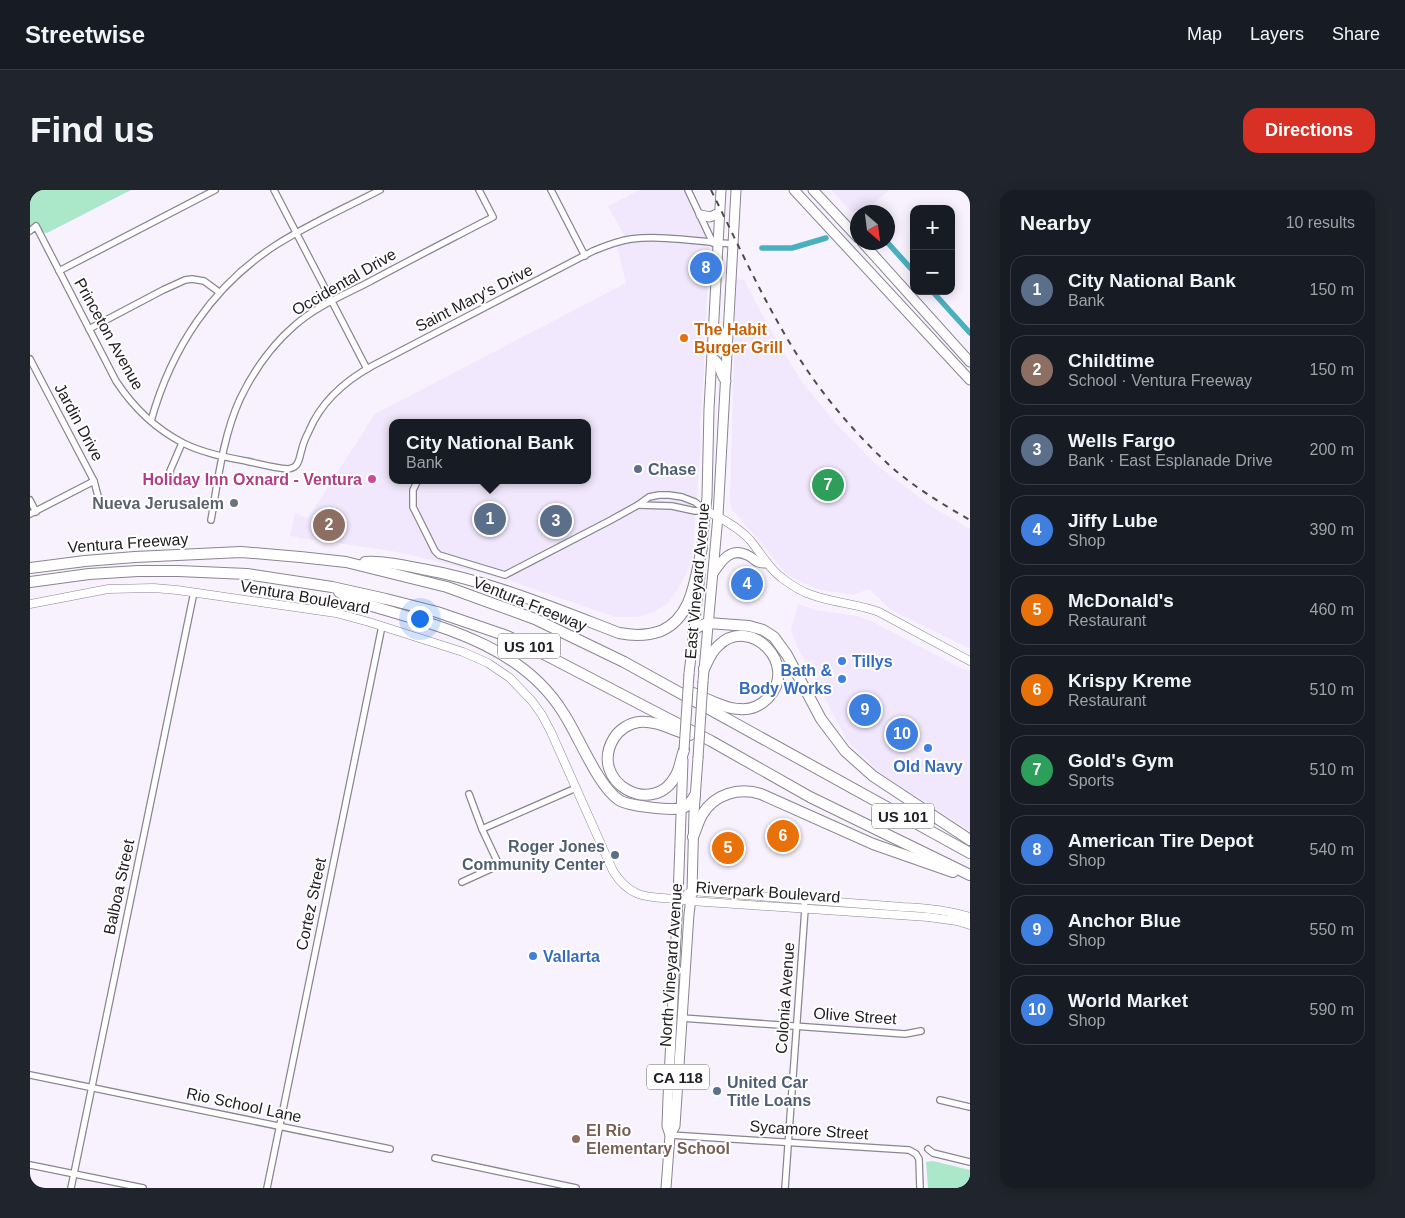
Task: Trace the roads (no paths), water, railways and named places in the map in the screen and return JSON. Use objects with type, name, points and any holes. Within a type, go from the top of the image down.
[{"type":"highway","points":[[346,562],[382,562],[476,581],[517,594],[619,633],[637,636],[661,630],[673,624],[680,617],[687,607],[692,594],[702,548]]},
{"type":"highway","name":"Ventura Freeway","points":[[30,568],[135,556],[240,552],[300,556],[346,562],[447,587],[535,619],[615,657],[970,853]]},
{"type":"highway","name":"Ventura Freeway","points":[[30,582],[89,574],[138,571],[247,574],[332,587],[437,612],[507,636],[705,738],[810,797],[970,876]]},
{"type":"highway","points":[[332,587],[352,600],[460,634],[488,646],[523,668],[553,698],[564,713],[599,777],[621,802],[636,806],[681,808],[690,803],[695,795]]},
{"type":"highway","points":[[694,630],[708,623],[749,626],[764,630],[774,637],[787,654],[825,725],[850,757],[873,776],[970,840]]},
{"type":"highway","points":[[679,692],[692,693],[735,709],[748,709],[766,700],[774,689],[778,677],[777,664],[769,649],[759,641],[744,636],[731,638],[720,644],[712,653],[704,669]]},
{"type":"highway","points":[[684,750],[676,776],[668,786],[650,795],[640,795],[623,789],[612,775],[608,766],[609,747],[615,736],[623,728],[637,722],[650,722],[678,732],[705,738]]},
{"type":"highway","points":[[693,837],[708,806],[722,796],[732,792],[747,791],[761,794],[873,844],[970,876]]},
{"type":"main road","name":"East Vineyard Avenue","points":[[681,808],[689,674],[705,508],[714,328],[716,243],[721,190]]},
{"type":"main road","name":"East Vineyard Avenue","points":[[695,795],[718,516],[736,190]]},
{"type":"main road","points":[[794,190],[970,380]]},
{"type":"main road","points":[[814,190],[850,229]]},
{"type":"main road","points":[[700,215],[710,217],[720,213]]},
{"type":"main road","points":[[869,250],[970,362]]},
{"type":"main road","points":[[714,328],[721,333],[721,345],[727,349]]},
{"type":"main road","points":[[712,358],[716,359],[721,375],[726,381]]},
{"type":"main road","points":[[714,572],[726,556],[738,552],[746,554],[758,563],[766,563]]},
{"type":"main road","name":"North Vineyard Avenue","points":[[670,1135],[675,1126],[692,892],[695,795]]},
{"type":"main road","name":"North Vineyard Avenue","points":[[666,1188],[670,1135],[667,1126],[681,808]]},
{"type":"main road","points":[[674,975],[679,988],[679,1014],[682,1018]]},
{"type":"street","points":[[59,271],[215,190]]},
{"type":"street","points":[[274,190],[367,369]]},
{"type":"street","points":[[151,421],[166,376],[178,351],[192,327],[219,292],[258,257],[296,233],[380,190]]},
{"type":"street","name":"Occidental Drive","points":[[211,520],[223,456],[233,417],[240,399],[264,359],[294,325],[322,307],[493,217],[479,190]]},
{"type":"street","points":[[551,190],[585,256]]},
{"type":"street","points":[[688,190],[716,243]]},
{"type":"street","name":"Princeton Avenue","points":[[30,231],[36,226],[111,372],[124,393],[151,421],[182,443],[204,451],[284,469],[294,468]]},
{"type":"street","name":"Saint Mary's Drive","points":[[294,468],[298,463],[309,429],[325,404],[342,386],[367,369],[585,256],[629,239],[669,239],[733,244]]},
{"type":"street","points":[[89,329],[184,280],[192,279],[204,282],[219,292]]},
{"type":"street","name":"Jardin Drive","points":[[30,359],[94,481],[99,500]]},
{"type":"street","points":[[171,483],[170,471],[182,443]]},
{"type":"street","points":[[30,514],[94,481]]},
{"type":"street","points":[[416,484],[413,490],[413,507],[435,551],[439,555],[505,575],[638,505],[649,497],[669,495],[695,502],[736,528],[750,540],[777,575],[807,593],[880,612],[970,661]]},
{"type":"street","points":[[30,500],[36,512]]},
{"type":"street","points":[[638,505],[672,506],[695,511],[705,508]]},
{"type":"street","name":"Ventura Boulevard","points":[[30,604],[123,588],[154,588],[194,592],[329,612],[382,626],[472,655],[510,678],[522,689],[542,714],[613,871],[623,884],[645,897],[678,898]]},
{"type":"street","name":"Balboa Street","points":[[71,1188],[194,592]]},
{"type":"street","name":"Cortez Street","points":[[267,1188],[382,626]]},
{"type":"street","points":[[482,830],[576,788]]},
{"type":"street","points":[[462,882],[498,864],[482,830],[469,794]]},
{"type":"street","name":"Riverpark Boulevard","points":[[678,898],[692,892],[804,899],[929,908],[970,917]]},
{"type":"street","name":"Riverpark Boulevard","points":[[678,898],[691,901],[928,917],[970,925]]},
{"type":"street","name":"Colonia Avenue","points":[[785,1188],[805,909],[804,899]]},
{"type":"street","name":"Olive Street","points":[[682,1018],[905,1034],[921,1031]]},
{"type":"street","name":"Rio School Lane","points":[[30,1075],[390,1149]]},
{"type":"street","points":[[940,1100],[970,1107]]},
{"type":"street","name":"Sycamore Street","points":[[670,1135],[908,1150],[916,1154],[919,1159],[920,1188]]},
{"type":"street","points":[[928,1149],[933,1153],[970,1162]]},
{"type":"street","points":[[435,1158],[576,1188]]},
{"type":"street","points":[[30,1165],[142,1188]]},
{"type":"waterway","points":[[762,248],[792,248],[826,238]]},
{"type":"waterway","points":[[894,250],[910,268]]},
{"type":"waterway","points":[[936,295],[970,333]]},
{"type":"railway","points":[[711,190],[778,322],[803,364],[831,403],[874,451],[895,470],[926,493],[970,520]]},
{"type":"place","name":"American Tire Depot","points":[[706,268]]},
{"type":"place","name":"The Habit Burger Grill","points":[[684,338]]},
{"type":"place","name":"Chase","points":[[638,469]]},
{"type":"place","name":"Holiday Inn Oxnard - Ventura","points":[[372,479]]},
{"type":"place","name":"Gold's Gym","points":[[828,485]]},
{"type":"place","name":"Nueva Jerusalem","points":[[234,503]]},
{"type":"place","name":"City National Bank","points":[[490,519]]},
{"type":"place","name":"Wells Fargo","points":[[556,521]]},
{"type":"place","name":"Childtime","points":[[329,525]]},
{"type":"place","name":"Jiffy Lube","points":[[747,584]]},
{"type":"place","name":"Tillys","points":[[842,661]]},
{"type":"place","name":"Bath & Body Works","points":[[842,679]]},
{"type":"place","name":"Anchor Blue","points":[[865,710]]},
{"type":"place","name":"World Market","points":[[902,734]]},
{"type":"place","name":"Old Navy","points":[[928,748]]},
{"type":"place","name":"Krispy Kreme","points":[[783,836]]},
{"type":"place","name":"McDonald's","points":[[728,848]]},
{"type":"place","name":"Roger Jones Community Center","points":[[615,855]]},
{"type":"place","name":"Vallarta","points":[[533,956]]},
{"type":"place","name":"United Car Title Loans","points":[[717,1091]]},
{"type":"place","name":"El Rio Elementary School","points":[[576,1139]]}]
